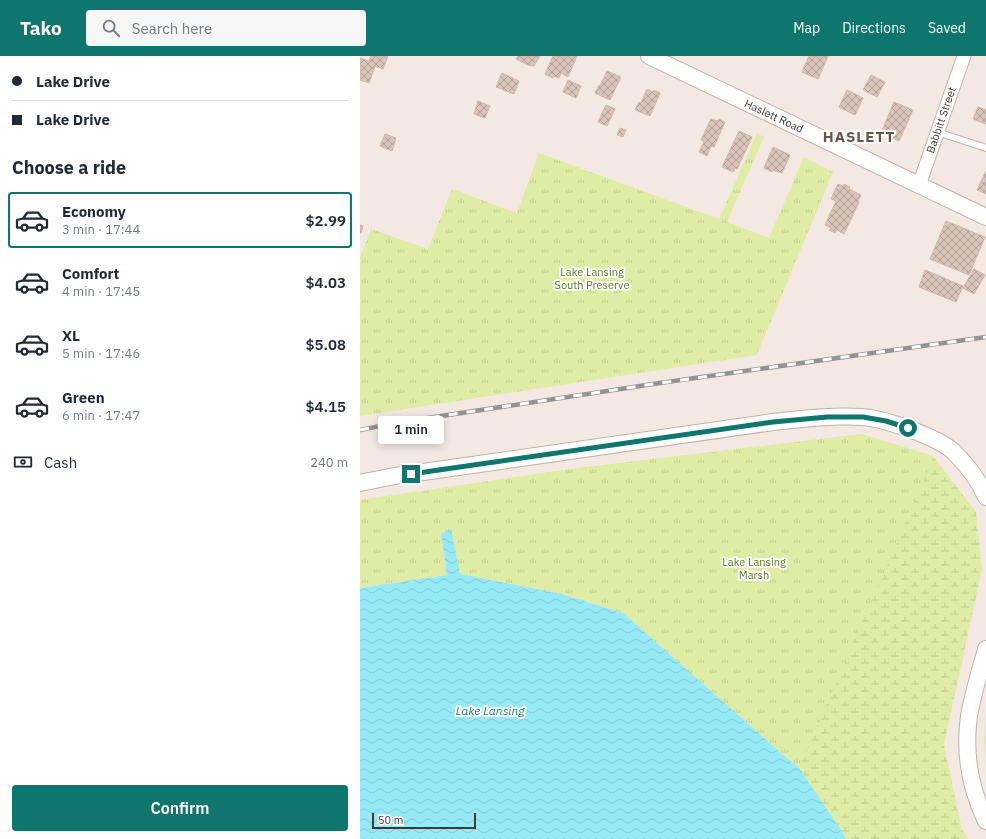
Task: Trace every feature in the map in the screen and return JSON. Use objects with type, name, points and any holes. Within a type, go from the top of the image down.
[{"type":"street","name":"Haslett Road","points":[[649,56],[986,217]]},
{"type":"street","name":"Babbitt Street","points":[[919,185],[964,56]]},
{"type":"street","points":[[360,483],[395,476],[773,422],[827,417],[863,417],[886,421],[932,438],[953,452],[971,473],[986,496]]},
{"type":"street","points":[[986,650],[970,715],[968,754],[970,774],[975,793],[986,821]]},
{"type":"lane","points":[[937,132],[986,148]]},
{"type":"green space","name":"Lake Lansing South Preserve","points":[[757,133],[764,137],[727,222],[769,238],[804,157],[833,172],[757,355],[360,416],[360,257],[371,229],[428,249],[452,189],[517,213],[539,153],[719,219]]},
{"type":"green space","name":"Lake Lansing Marsh","points":[[861,434],[933,456],[976,512],[982,570],[944,744],[962,830],[969,839],[847,839],[799,768],[623,613],[450,529],[360,588],[360,500],[579,468]]},
{"type":"green space","name":"Lake Lansing Marsh","points":[[861,434],[933,456],[929,469],[799,768],[623,613],[562,594],[460,574],[441,534],[447,575],[360,588],[360,500],[579,468]]},
{"type":"green space","points":[[986,714],[986,764],[984,739]]},
{"type":"water","name":"Lake Lansing","points":[[451,529],[460,574],[562,594],[623,613],[799,768],[847,839],[360,839],[360,588],[447,575],[441,534]]},
{"type":"building","points":[[371,56],[388,56],[383,69],[375,66],[369,83],[360,80],[360,58],[369,61]]},
{"type":"building","points":[[518,56],[540,56],[534,66],[530,66],[516,59]]},
{"type":"building","points":[[553,56],[577,56],[568,77],[561,73],[559,78],[554,76],[553,78],[545,74]]},
{"type":"building","points":[[809,56],[828,56],[818,79],[802,72]]},
{"type":"building","points":[[607,71],[621,77],[610,100],[595,93]]},
{"type":"building","points":[[502,73],[519,81],[514,94],[496,87]]},
{"type":"building","points":[[871,75],[885,82],[877,97],[863,90]]},
{"type":"building","points":[[568,80],[581,86],[576,98],[563,92]]},
{"type":"building","points":[[647,89],[660,93],[650,116],[635,110],[639,102],[641,103]]},
{"type":"building","points":[[847,90],[863,98],[855,115],[839,107]]},
{"type":"building","points":[[478,101],[490,106],[485,118],[474,114]]},
{"type":"building","points":[[894,102],[913,110],[899,141],[881,133]]},
{"type":"building","points":[[606,105],[615,109],[607,126],[598,122]]},
{"type":"building","points":[[978,107],[986,110],[986,124],[973,119]]},
{"type":"building","points":[[711,119],[718,121],[719,119],[725,122],[714,147],[711,146],[707,156],[699,152],[704,142],[701,140]]},
{"type":"building","points":[[620,128],[626,130],[623,137],[617,135]]},
{"type":"building","points":[[739,131],[752,137],[737,169],[735,168],[733,172],[722,167]]},
{"type":"building","points":[[385,134],[396,138],[392,151],[380,146]]},
{"type":"building","points":[[773,147],[790,155],[782,173],[772,170],[772,172],[764,168]]},
{"type":"building","points":[[986,171],[986,194],[977,190]]},
{"type":"building","points":[[838,184],[843,186],[844,184],[850,187],[849,189],[861,195],[844,234],[837,230],[835,233],[829,230],[831,228],[825,225],[836,201],[831,199]]},
{"type":"building","points":[[946,221],[985,237],[969,275],[930,259]]},
{"type":"building","points":[[360,225],[363,226],[361,233],[360,233]]},
{"type":"building","points":[[974,269],[985,275],[974,294],[963,288]]},
{"type":"building","points":[[925,270],[963,286],[956,302],[919,287]]},
{"type":"railway","points":[[360,430],[395,423],[660,383],[986,337]]},
{"type":"district","name":"HASLETT","points":[[859,137]]},
{"type":"route","points":[[411,474],[773,422],[827,417],[863,417],[886,421],[908,428]]}]
